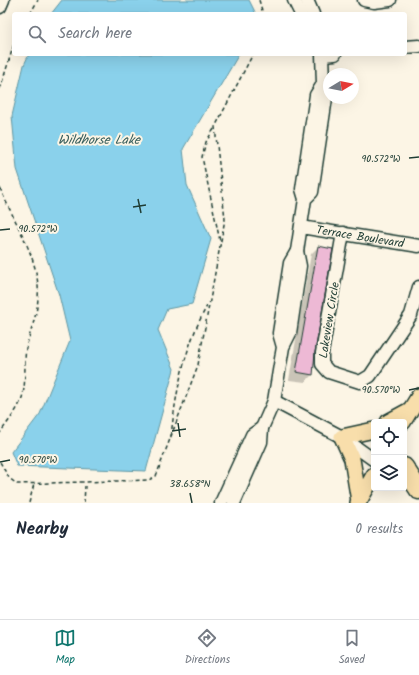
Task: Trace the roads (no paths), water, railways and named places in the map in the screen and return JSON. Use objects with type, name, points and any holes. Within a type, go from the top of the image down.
[{"type":"highway","points":[[407,472],[419,490]]},
{"type":"highway","points":[[407,482],[419,490]]},
{"type":"main road","points":[[407,416],[419,396]]},
{"type":"main road","points":[[358,502],[352,459],[342,437],[371,431]]},
{"type":"main road","points":[[358,502],[371,480]]},
{"type":"street","points":[[0,6],[4,0]]},
{"type":"street","points":[[294,0],[300,12]]},
{"type":"street","points":[[307,0],[312,12]]},
{"type":"street","points":[[364,0],[374,2],[390,0]]},
{"type":"street","points":[[407,47],[419,46]]},
{"type":"street","points":[[234,503],[262,442],[262,428],[274,401],[283,347],[290,333],[300,266],[297,251],[305,199],[312,192],[326,98],[323,84],[323,56]]},
{"type":"street","name":"Terrace Boulevard","points":[[301,227],[419,246]]},
{"type":"street","name":"Lakeview Circle","points":[[343,233],[322,353],[322,364],[329,372],[360,382],[370,376],[411,315],[419,287]]},
{"type":"street","points":[[274,401],[342,437],[371,458]]},
{"type":"street","points":[[221,503],[252,435],[262,428]]},
{"type":"water","points":[[62,0],[249,0],[255,12],[53,12]]},
{"type":"water","name":"Wildhorse Lake","points":[[28,56],[238,56],[183,149],[187,185],[211,239],[192,304],[167,309],[158,330],[174,369],[146,471],[17,466],[11,452],[40,414],[70,341],[59,295],[17,169],[12,116],[24,65]]}]
